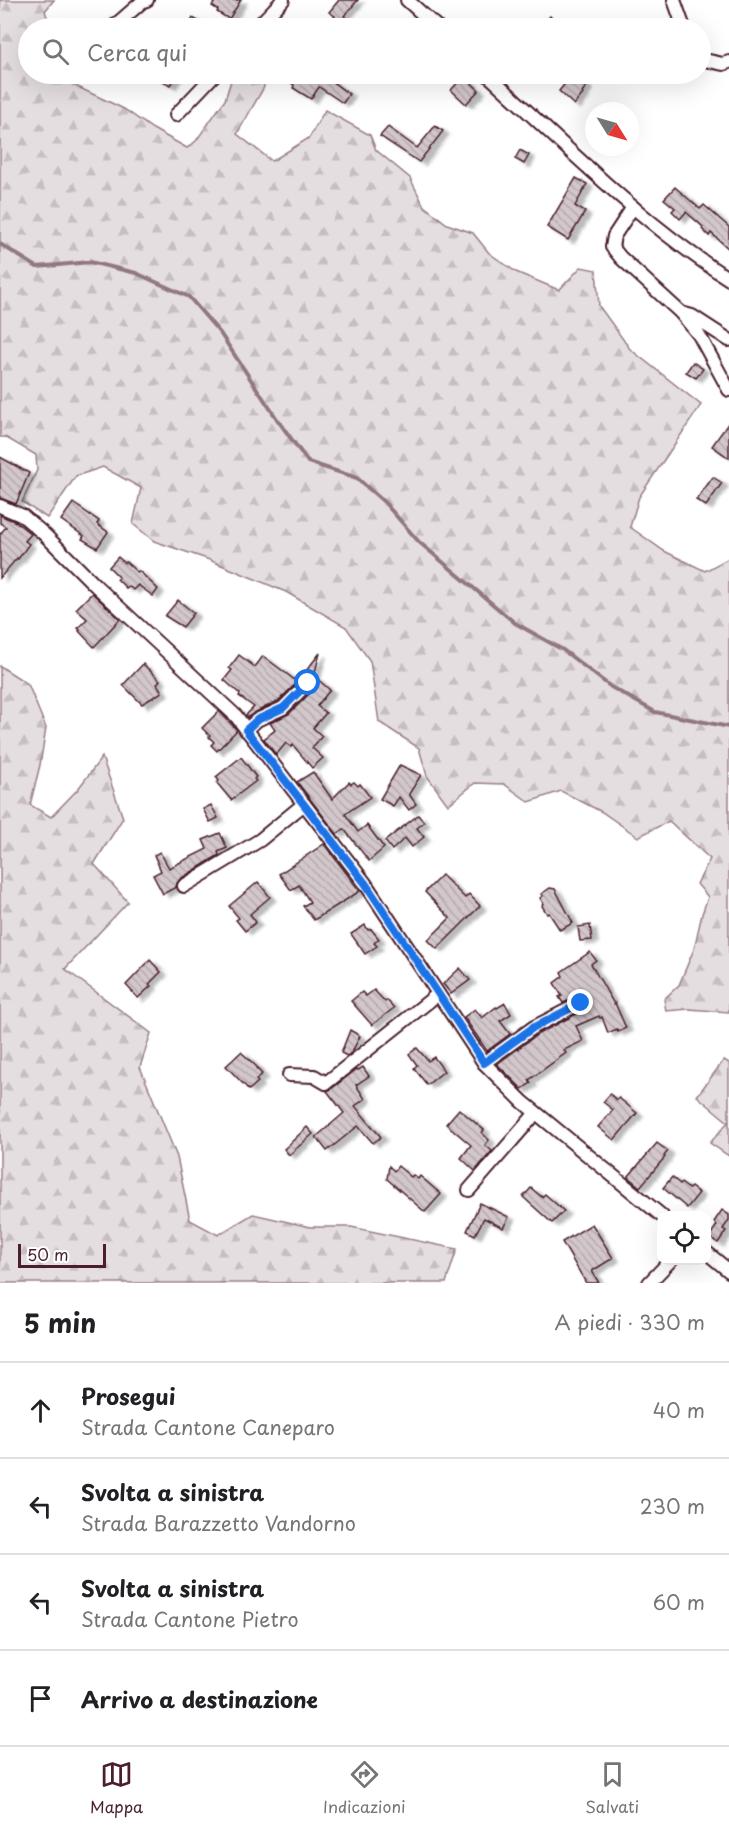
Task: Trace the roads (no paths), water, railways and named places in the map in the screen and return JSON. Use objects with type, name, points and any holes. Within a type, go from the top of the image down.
[{"type":"street","points":[[123,18],[147,0]]},
{"type":"street","points":[[266,18],[283,0]]},
{"type":"street","points":[[407,0],[427,18]]},
{"type":"street","points":[[674,0],[680,18]]},
{"type":"street","points":[[711,61],[723,64],[729,62]]},
{"type":"street","points":[[176,115],[205,84]]},
{"type":"street","points":[[498,84],[633,207],[689,253],[729,279]]},
{"type":"street","points":[[633,207],[614,236],[612,247],[680,312],[699,334],[729,390]]},
{"type":"street","points":[[680,312],[692,316],[729,340]]},
{"type":"street","points":[[0,506],[23,516],[45,535],[104,594],[236,716],[365,883],[484,1063],[536,1113],[657,1211]]},
{"type":"street","points":[[246,730],[257,720],[283,708],[308,683]]},
{"type":"street","points":[[184,886],[260,840],[304,804]]},
{"type":"street","points":[[289,1075],[314,1076],[326,1083],[438,994]]},
{"type":"street","points":[[484,1063],[534,1027],[581,1003]]},
{"type":"street","points":[[469,1190],[536,1113]]},
{"type":"street","points":[[711,1256],[729,1270]]},
{"type":"street","points":[[649,1283],[666,1265]]},
{"type":"waterway","points":[[0,244],[37,267],[90,262],[136,273],[189,297],[220,333],[308,462],[357,478],[384,502],[419,542],[515,623],[563,650],[611,687],[655,712],[729,727]]}]
